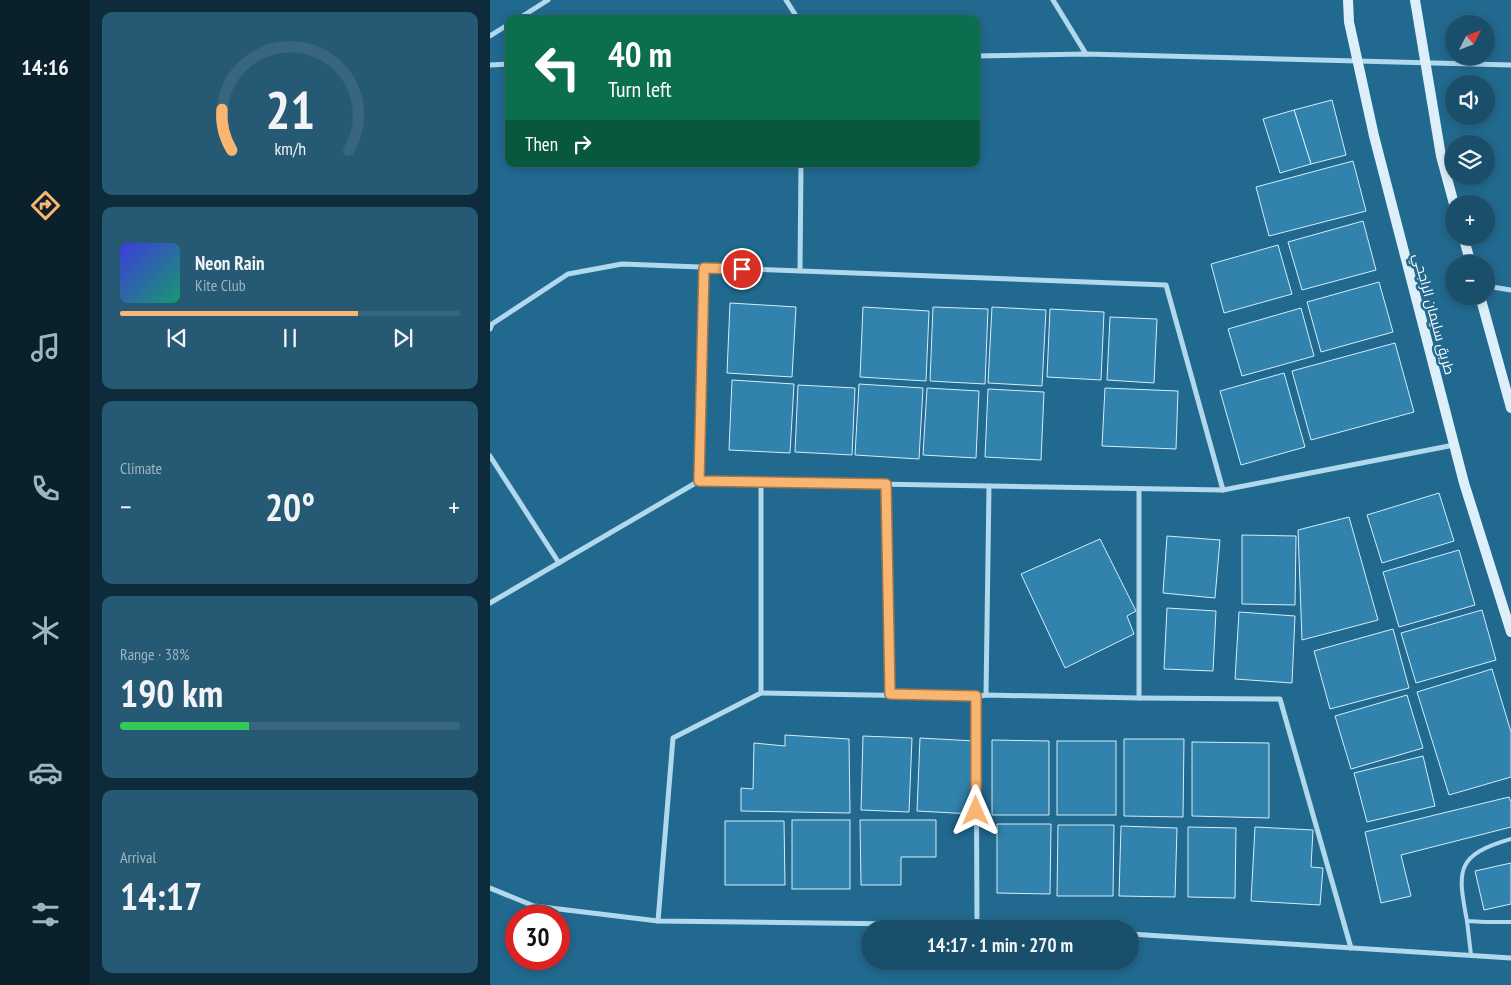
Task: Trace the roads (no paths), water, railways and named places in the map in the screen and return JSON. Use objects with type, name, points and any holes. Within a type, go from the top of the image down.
[{"type":"main road","name":"طريق سليمان الراجحي","points":[[1348,0],[1349,22],[1374,136],[1464,483],[1511,632]]},
{"type":"main road","points":[[1415,0],[1441,156],[1452,195]]},
{"type":"main road","points":[[1482,305],[1511,408]]},
{"type":"street","points":[[524,15],[548,0]]},
{"type":"street","points":[[786,0],[795,15]]},
{"type":"street","points":[[1053,0],[1086,54]]},
{"type":"street","points":[[490,36],[505,27]]},
{"type":"street","points":[[980,56],[1086,54],[1511,65]]},
{"type":"street","points":[[490,65],[505,64]]},
{"type":"street","points":[[800,271],[801,167]]},
{"type":"street","points":[[491,324],[568,274],[622,264],[1166,285],[1223,490]]},
{"type":"street","points":[[699,481],[704,268]]},
{"type":"street","points":[[1495,287],[1511,290]]},
{"type":"street","points":[[490,603],[699,481],[1223,490],[1454,445]]},
{"type":"street","points":[[490,456],[559,563]]},
{"type":"street","points":[[761,482],[761,693]]},
{"type":"street","points":[[886,484],[890,694]]},
{"type":"street","points":[[986,695],[989,486]]},
{"type":"street","points":[[1139,698],[1140,489]]},
{"type":"street","points":[[658,922],[674,738],[761,693],[1280,699],[1351,948]]},
{"type":"street","points":[[976,696],[977,920]]},
{"type":"street","points":[[490,888],[534,906],[658,922],[861,924]]},
{"type":"street","points":[[1139,935],[1511,958]]},
{"type":"lane","points":[[1471,955],[1461,892],[1462,870],[1472,855],[1489,845],[1511,839]]},
{"type":"lane","points":[[1467,921],[1511,922]]}]
